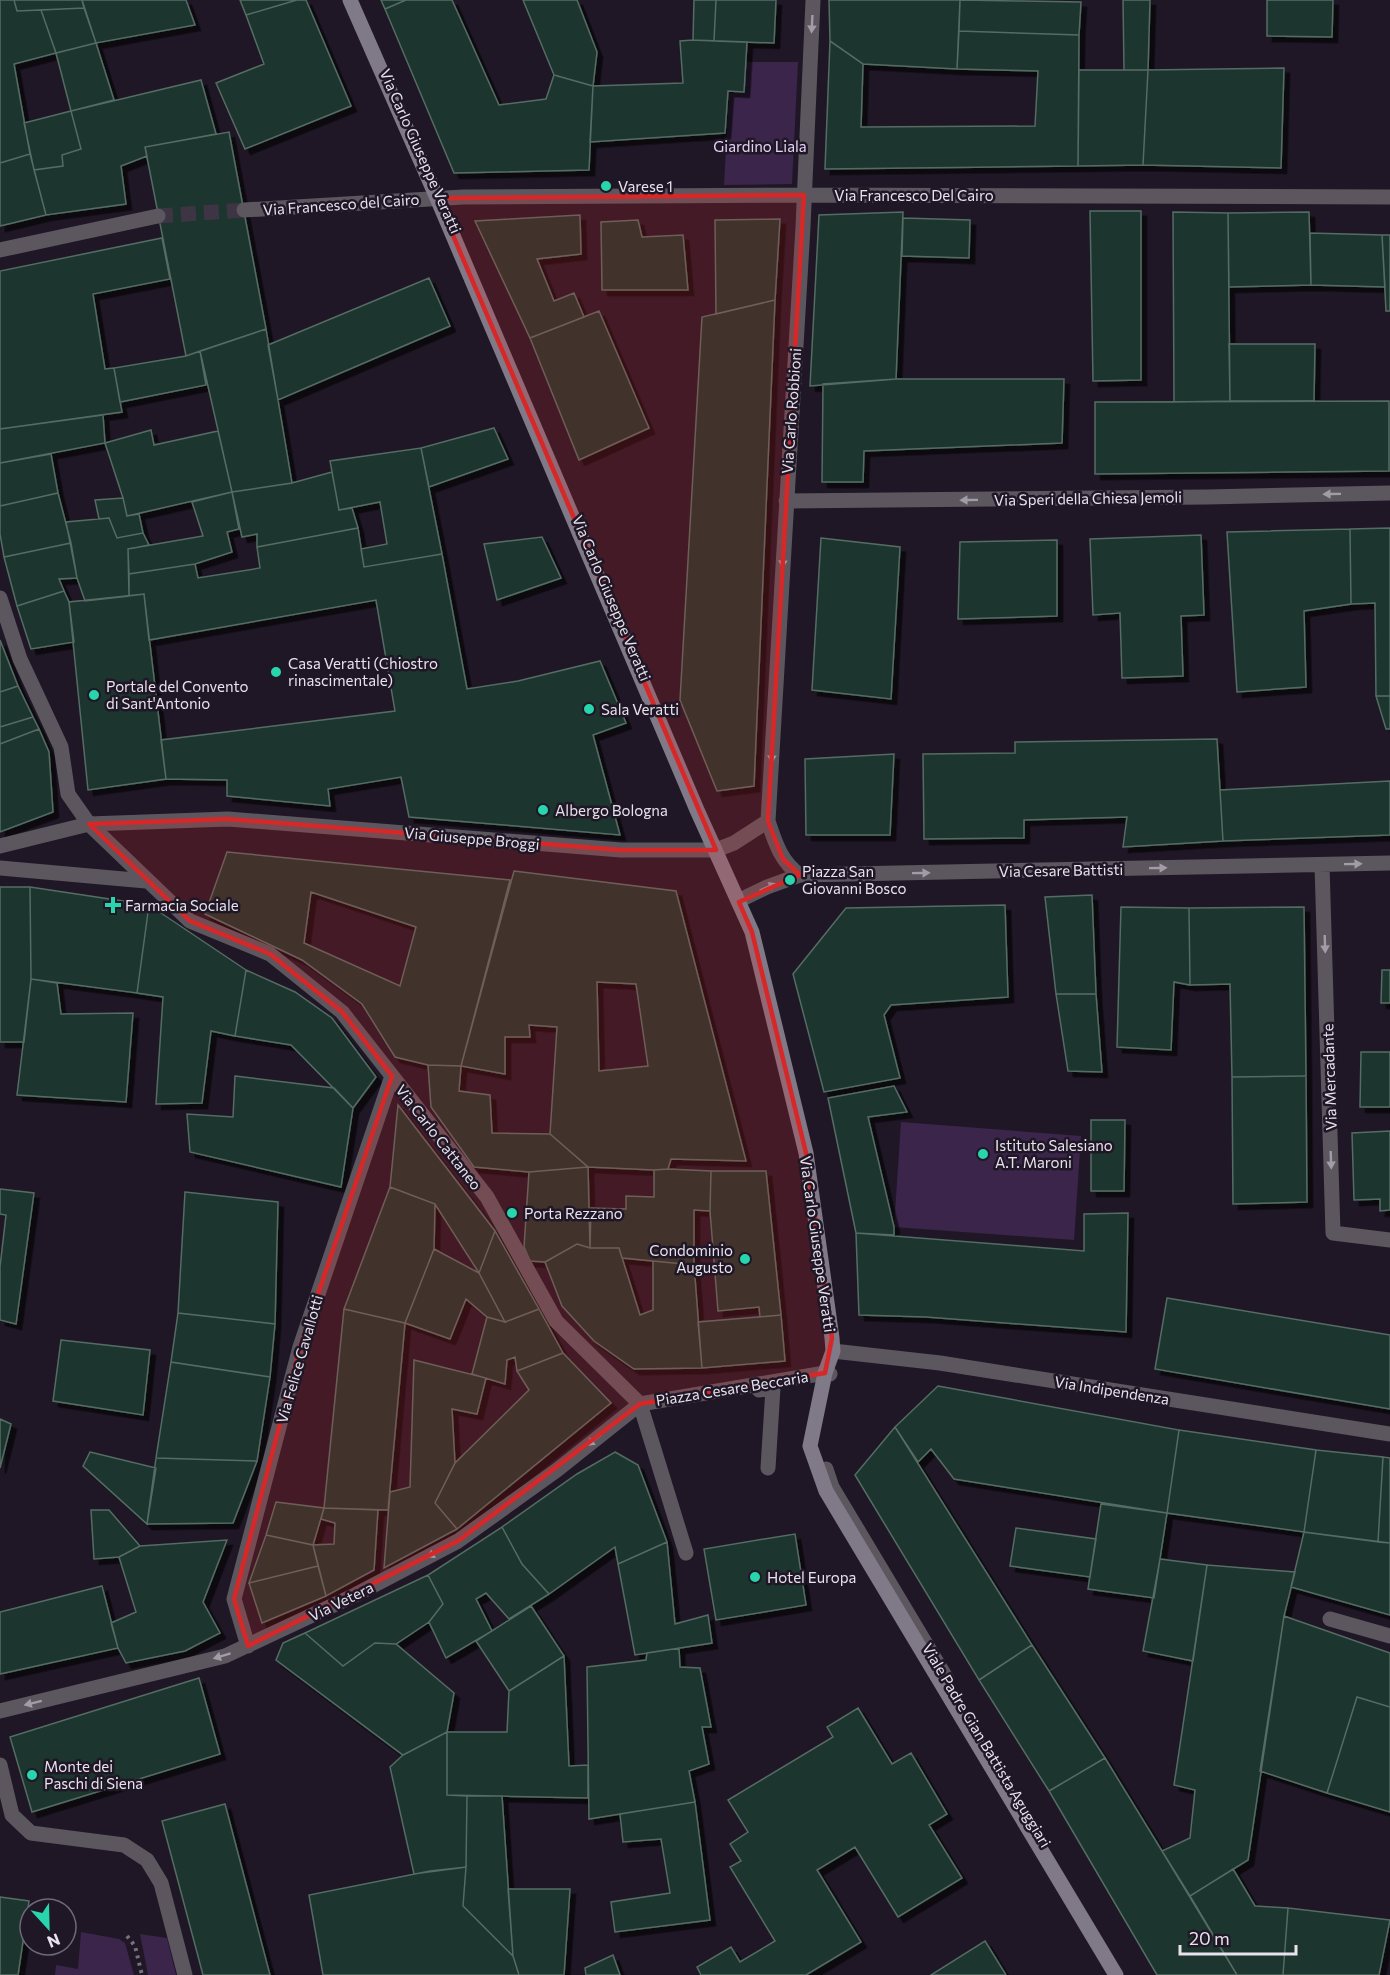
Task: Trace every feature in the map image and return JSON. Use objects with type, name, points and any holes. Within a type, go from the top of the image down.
[{"type":"main road","name":"Via Carlo Giuseppe Veratti","points":[[350,0],[440,198],[697,810],[741,900],[752,932],[806,1153],[833,1351]]},
{"type":"main road","name":"Piazza Cesare Beccaria","points":[[833,1351],[810,1446],[825,1491],[847,1518]]},
{"type":"main road","name":"Viale Padre Gian Battista Aguggiari","points":[[847,1518],[1116,1975]]},
{"type":"street","name":"Via Carlo Giuseppe Veratti","points":[[355,0],[440,198]]},
{"type":"street","name":"Via Carlo Robbioni","points":[[768,821],[813,0]]},
{"type":"street","name":"Via Francesco Del Cairo","points":[[440,198],[804,195],[1390,197]]},
{"type":"street","name":"Via Francesco del Cairo","points":[[244,210],[440,198]]},
{"type":"street","points":[[0,250],[158,216]]},
{"type":"street","name":"Via Speri della Chiesa Jemoli","points":[[786,501],[1390,493]]},
{"type":"street","name":"Via Carlo Cattaneo","points":[[0,598],[20,659],[61,747],[68,795],[89,824],[190,921],[270,954],[342,1012],[486,1197],[556,1321],[640,1404]]},
{"type":"street","name":"Via Giuseppe Broggi","points":[[0,846],[89,824],[228,819],[621,850],[718,849]]},
{"type":"street","points":[[718,849],[734,843],[768,821],[783,859],[800,875]]},
{"type":"street","name":"Via Cesare Battisti","points":[[741,900],[767,887],[800,875],[1390,863]]},
{"type":"street","name":"Via Mercadante","points":[[1322,865],[1333,1233],[1390,1240]]},
{"type":"street","points":[[0,868],[146,881]]},
{"type":"street","name":"Via Felice Cavallotti","points":[[248,1646],[234,1599],[237,1587],[300,1347],[392,1076]]},
{"type":"street","name":"Via Indipendenza","points":[[833,1351],[940,1363],[1390,1434]]},
{"type":"street","name":"Piazza Cesare Beccaria","points":[[640,1404],[828,1374]]},
{"type":"street","name":"Piazza Cesare Beccaria","points":[[640,1404],[773,1388],[768,1468]]},
{"type":"street","name":"Piazza Cesare Beccaria","points":[[640,1404],[686,1553]]},
{"type":"street","name":"Via Vetera","points":[[0,1711],[225,1656],[355,1595],[458,1541],[556,1470],[640,1404]]},
{"type":"street","name":"Viale Padre Gian Battista Aguggiari","points":[[847,1518],[1124,1975]]},
{"type":"street","points":[[1330,1619],[1390,1636]]},
{"type":"street","points":[[0,1765],[12,1815],[30,1833],[124,1845],[147,1860],[161,1883],[185,1975]]},
{"type":"path","points":[[127,1936],[135,1946],[142,1975]]},
{"type":"highlighted area","points":[[804,195],[768,821],[783,859],[800,875],[739,902],[752,932],[806,1153],[832,1338],[825,1373],[640,1404],[458,1541],[248,1646],[234,1599],[300,1347],[392,1076],[342,1012],[270,954],[190,921],[89,824],[228,819],[621,850],[716,850],[437,198]]},
{"type":"green space","name":"Giardino Liala","points":[[746,62],[798,62],[792,184],[724,185],[729,93],[745,93]]},
{"type":"green space","points":[[901,1122],[1081,1136],[1074,1240],[894,1227]]},
{"type":"green space","points":[[81,1932],[119,1939],[125,1943],[134,1975],[55,1975],[56,1965],[78,1969]]},
{"type":"green space","points":[[140,1934],[167,1938],[176,1975],[148,1975]]},
{"type":"building","points":[[0,0],[14,0],[17,11],[41,10],[56,53],[14,64],[30,154],[0,163]]},
{"type":"building","points":[[14,0],[82,0],[84,8],[17,11]]},
{"type":"building","points":[[82,0],[186,0],[195,25],[96,43]]},
{"type":"building","points":[[240,0],[297,0],[246,15]]},
{"type":"building","points":[[297,0],[306,0],[351,106],[245,149],[216,83],[264,64],[246,15]]},
{"type":"building","points":[[381,0],[406,0],[385,9]]},
{"type":"building","points":[[406,0],[452,0],[499,105],[546,99],[554,75],[593,86],[589,170],[454,173],[385,9]]},
{"type":"building","points":[[523,0],[577,0],[597,52],[593,86],[554,75]]},
{"type":"building","points":[[694,0],[716,0],[714,41],[693,40]]},
{"type":"building","points":[[716,0],[776,0],[774,43],[714,41]]},
{"type":"building","points":[[829,0],[960,0],[957,69],[863,64],[830,41]]},
{"type":"building","points":[[960,0],[1081,2],[1079,35],[959,31]]},
{"type":"building","points":[[1123,0],[1150,0],[1148,70],[1124,70]]},
{"type":"building","points":[[1267,0],[1333,0],[1332,37],[1267,36]]},
{"type":"building","points":[[84,8],[96,43],[56,53],[41,10]]},
{"type":"building","points":[[959,31],[1079,35],[1078,166],[825,169],[830,41],[863,64],[861,127],[1035,126],[1038,71],[957,69]]},
{"type":"building","points":[[680,41],[747,42],[744,92],[728,91],[725,133],[590,142],[593,86],[683,83]]},
{"type":"building","points":[[96,43],[114,100],[71,111],[56,53]]},
{"type":"building","points":[[1284,68],[1281,168],[1143,165],[1148,70]]},
{"type":"building","points":[[1079,70],[1148,70],[1143,165],[1078,166]]},
{"type":"building","points":[[201,80],[216,134],[145,147],[147,156],[121,166],[126,204],[46,215],[34,170],[63,166],[62,155],[81,149],[71,111]]},
{"type":"building","points":[[71,111],[81,149],[62,155],[63,166],[34,170],[24,123]]},
{"type":"building","points":[[229,132],[266,329],[186,356],[145,147]]},
{"type":"building","points":[[30,154],[46,215],[0,226],[0,163]]},
{"type":"building","points":[[1090,211],[1141,211],[1141,380],[1093,381]]},
{"type":"building","points":[[903,212],[896,379],[810,386],[819,215]]},
{"type":"building","points":[[1173,212],[1228,213],[1230,401],[1174,402]]},
{"type":"building","points":[[1309,212],[1311,285],[1229,287],[1228,213]]},
{"type":"building","points":[[580,215],[581,254],[537,259],[554,301],[574,293],[584,317],[530,338],[475,221]]},
{"type":"building","points":[[903,218],[970,220],[969,258],[902,256]]},
{"type":"building","points":[[780,219],[775,300],[716,314],[715,220]]},
{"type":"building","points":[[638,220],[642,237],[683,235],[688,290],[602,290],[601,222]]},
{"type":"building","points":[[1310,233],[1382,235],[1385,287],[1311,285]]},
{"type":"building","points":[[1382,235],[1390,235],[1390,311],[1386,311]]},
{"type":"building","points":[[162,238],[170,279],[93,294],[105,369],[114,368],[122,412],[0,429],[0,271]]},
{"type":"building","points":[[429,278],[450,326],[278,400],[268,345]]},
{"type":"building","points":[[775,300],[754,786],[717,791],[680,700],[702,317]]},
{"type":"building","points":[[599,311],[649,428],[579,460],[530,338]]},
{"type":"building","points":[[266,329],[292,483],[232,492],[200,351]]},
{"type":"building","points":[[1229,344],[1315,344],[1314,401],[1230,401]]},
{"type":"building","points":[[200,351],[206,385],[120,402],[114,368],[186,356]]},
{"type":"building","points":[[896,379],[1064,379],[1062,443],[864,451],[863,482],[822,482],[823,384]]},
{"type":"building","points":[[1389,401],[1389,471],[1095,474],[1095,402]]},
{"type":"building","points":[[103,415],[105,443],[0,463],[0,429]]},
{"type":"building","points":[[494,428],[508,459],[429,487],[421,448]]},
{"type":"building","points":[[151,430],[154,445],[218,431],[232,492],[127,516],[105,443]]},
{"type":"building","points":[[421,448],[442,554],[364,567],[361,549],[387,544],[380,502],[339,510],[330,461]]},
{"type":"building","points":[[51,454],[58,493],[0,506],[0,463]]},
{"type":"building","points":[[332,472],[339,510],[352,508],[358,528],[257,547],[257,534],[242,537],[232,492],[292,483]]},
{"type":"building","points":[[232,492],[239,529],[227,532],[232,552],[195,564],[129,574],[128,549],[203,536],[192,502]]},
{"type":"building","points":[[58,493],[71,543],[4,557],[0,534],[0,506]]},
{"type":"building","points":[[123,498],[127,516],[139,514],[143,533],[117,538],[109,518],[99,519],[95,500]]},
{"type":"building","points":[[109,518],[117,538],[143,533],[149,545],[128,549],[129,596],[85,601],[77,578],[66,522]]},
{"type":"building","points":[[358,528],[364,567],[442,554],[467,689],[518,681],[600,661],[626,723],[593,735],[620,835],[409,817],[401,777],[328,789],[330,806],[227,796],[227,780],[166,779],[161,740],[395,711],[376,600],[149,640],[144,594],[129,596],[129,574],[195,564],[198,578],[260,568],[257,547]]},
{"type":"building","points":[[1390,528],[1390,696],[1376,696],[1375,603],[1351,604],[1350,529]]},
{"type":"building","points":[[1350,529],[1351,604],[1304,611],[1306,687],[1237,692],[1227,532]]},
{"type":"building","points":[[1201,535],[1204,615],[1181,616],[1183,676],[1122,678],[1120,613],[1093,615],[1090,539]]},
{"type":"building","points":[[542,537],[561,578],[497,600],[484,544]]},
{"type":"building","points":[[821,538],[900,547],[891,699],[812,690]]},
{"type":"building","points":[[1057,540],[1057,616],[958,619],[960,542]]},
{"type":"building","points":[[71,543],[77,578],[59,579],[64,591],[17,606],[4,557]]},
{"type":"building","points":[[64,591],[69,602],[74,642],[31,649],[17,606]]},
{"type":"building","points":[[144,594],[166,779],[88,790],[69,602]]},
{"type":"building","points":[[0,640],[18,686],[0,692]]},
{"type":"building","points":[[18,686],[33,717],[0,727],[0,692]]},
{"type":"building","points":[[1376,696],[1390,696],[1390,729],[1386,729]]},
{"type":"building","points":[[33,717],[39,729],[0,744],[0,727]]},
{"type":"building","points":[[39,729],[49,752],[53,812],[0,832],[0,744]]},
{"type":"building","points":[[1217,739],[1223,841],[1123,847],[1127,817],[1024,820],[1024,838],[924,839],[923,754],[1015,753],[1015,742]]},
{"type":"building","points":[[894,754],[890,835],[806,835],[805,759]]},
{"type":"building","points":[[1390,781],[1390,835],[1223,841],[1220,790]]},
{"type":"building","points":[[227,852],[510,880],[461,1066],[428,1065],[395,1057],[362,1004],[302,960],[205,914]],"holes":[[[311,892],[416,927],[400,986],[304,943]]]},
{"type":"building","points":[[514,871],[676,891],[746,1161],[671,1159],[668,1169],[654,1170],[588,1167],[550,1134],[557,1027],[529,1025],[530,1037],[505,1037],[505,1074],[461,1066]],"holes":[[[597,982],[636,984],[648,1066],[599,1071]]]},
{"type":"building","points":[[0,887],[30,887],[31,979],[24,1042],[0,1042]]},
{"type":"building","points":[[30,887],[149,905],[137,993],[31,979]]},
{"type":"building","points":[[1092,895],[1096,994],[1056,994],[1045,897]]},
{"type":"building","points":[[149,905],[246,970],[235,1036],[211,1031],[202,1103],[156,1104],[163,997],[137,993]]},
{"type":"building","points":[[1005,905],[1008,997],[891,1005],[884,1015],[900,1078],[824,1092],[793,974],[846,908]]},
{"type":"building","points":[[1121,907],[1189,908],[1190,985],[1174,982],[1171,1050],[1117,1047]]},
{"type":"building","points":[[1304,907],[1306,1076],[1232,1077],[1230,984],[1190,985],[1189,908]]},
{"type":"building","points":[[246,970],[295,992],[332,1018],[376,1077],[353,1108],[291,1045],[235,1036]]},
{"type":"building","points":[[1382,970],[1390,970],[1390,1003],[1381,1003]]},
{"type":"building","points":[[31,979],[57,983],[61,1014],[133,1013],[126,1102],[17,1095]]},
{"type":"building","points":[[1056,994],[1096,994],[1102,1072],[1068,1071]]},
{"type":"building","points":[[1361,1052],[1390,1052],[1390,1107],[1360,1107]]},
{"type":"building","points":[[428,1065],[461,1066],[459,1091],[490,1095],[492,1133],[550,1134],[588,1167],[529,1172],[474,1167],[431,1107]]},
{"type":"building","points":[[235,1076],[334,1088],[353,1108],[341,1187],[190,1152],[187,1114],[233,1117]]},
{"type":"building","points":[[1306,1076],[1307,1202],[1233,1204],[1232,1077]]},
{"type":"building","points":[[894,1086],[907,1112],[868,1117],[894,1235],[856,1233],[828,1098]]},
{"type":"building","points":[[398,1105],[495,1231],[479,1273],[435,1204],[390,1187]]},
{"type":"building","points":[[1091,1120],[1125,1120],[1124,1191],[1091,1191]]},
{"type":"building","points":[[1390,1131],[1390,1210],[1380,1211],[1380,1199],[1354,1200],[1352,1133]]},
{"type":"building","points":[[588,1167],[590,1248],[577,1244],[545,1262],[530,1261],[524,1247],[529,1172]]},
{"type":"building","points":[[654,1170],[711,1171],[710,1211],[694,1210],[694,1265],[622,1258],[619,1248],[590,1248],[591,1208],[626,1209],[626,1196],[654,1197]]},
{"type":"building","name":"Condominio Augusto","points":[[711,1171],[766,1171],[781,1315],[760,1317],[759,1307],[718,1311],[710,1211]]},
{"type":"building","points":[[390,1187],[435,1204],[434,1249],[405,1323],[344,1309]]},
{"type":"building","points":[[0,1189],[34,1193],[16,1324],[0,1320],[0,1267],[6,1215],[0,1214]]},
{"type":"building","points":[[185,1192],[278,1202],[275,1324],[178,1313]]},
{"type":"building","points":[[1128,1213],[1126,1332],[926,1317],[859,1315],[856,1233],[1084,1251],[1084,1214]]},
{"type":"building","points":[[495,1231],[539,1309],[505,1322],[479,1273]]},
{"type":"building","points":[[577,1244],[590,1248],[619,1248],[640,1315],[653,1310],[653,1261],[694,1265],[702,1368],[634,1369],[594,1341],[562,1306],[545,1262]]},
{"type":"building","points":[[434,1249],[479,1273],[505,1322],[487,1317],[466,1299],[450,1339],[405,1323]]},
{"type":"building","points":[[1167,1298],[1390,1335],[1390,1409],[1155,1369]]},
{"type":"building","points":[[344,1309],[405,1323],[388,1510],[324,1508]]},
{"type":"building","points":[[539,1309],[563,1353],[517,1371],[515,1357],[507,1360],[505,1384],[472,1374],[487,1317],[505,1322]]},
{"type":"building","points":[[178,1313],[275,1324],[270,1377],[171,1362]]},
{"type":"building","points":[[781,1315],[785,1361],[702,1368],[698,1322]]},
{"type":"building","points":[[61,1340],[150,1350],[143,1415],[53,1401]]},
{"type":"building","points":[[563,1353],[611,1403],[457,1529],[435,1503],[455,1463],[529,1390],[517,1371]]},
{"type":"building","points":[[414,1360],[486,1378],[477,1414],[452,1409],[455,1463],[435,1503],[457,1529],[384,1568],[390,1492],[410,1487]]},
{"type":"building","points":[[171,1362],[270,1377],[257,1461],[156,1458]]},
{"type":"building","points":[[938,1386],[1179,1430],[1167,1513],[954,1479],[931,1449],[918,1462],[895,1427]]},
{"type":"building","points":[[0,1419],[11,1424],[0,1468]]},
{"type":"building","points":[[895,1427],[1032,1645],[979,1680],[855,1475]]},
{"type":"building","points":[[1179,1430],[1316,1450],[1304,1532],[1167,1513]]},
{"type":"building","points":[[1316,1450],[1383,1457],[1378,1542],[1304,1532]]},
{"type":"building","points":[[90,1452],[156,1468],[147,1524],[83,1466]]},
{"type":"building","points":[[615,1452],[638,1465],[667,1542],[618,1564],[615,1547],[549,1594],[522,1564],[502,1527],[577,1474]]},
{"type":"building","points":[[1383,1457],[1390,1458],[1390,1543],[1378,1542]]},
{"type":"building","points":[[156,1458],[257,1461],[233,1523],[147,1524]]},
{"type":"building","points":[[276,1502],[324,1508],[313,1545],[266,1535]]},
{"type":"building","points":[[1101,1504],[1167,1513],[1154,1598],[1088,1589]]},
{"type":"building","points":[[324,1508],[378,1510],[374,1570],[326,1596],[313,1545],[334,1544],[335,1523],[321,1519]]},
{"type":"building","points":[[91,1510],[109,1510],[140,1546],[119,1557],[94,1559]]},
{"type":"building","points":[[502,1527],[522,1564],[549,1594],[509,1619],[486,1593],[476,1599],[492,1631],[446,1658],[429,1622],[443,1604],[428,1575]]},
{"type":"building","points":[[1016,1528],[1096,1539],[1090,1577],[1010,1566]]},
{"type":"building","points":[[1304,1532],[1390,1543],[1390,1615],[1291,1587]]},
{"type":"building","name":"Hotel Europa","points":[[795,1534],[806,1605],[716,1620],[704,1549]]},
{"type":"building","points":[[266,1535],[313,1545],[318,1566],[249,1583]]},
{"type":"building","points":[[227,1540],[203,1602],[220,1633],[185,1651],[126,1663],[118,1648],[111,1623],[136,1612],[119,1557],[140,1546]]},
{"type":"building","points":[[667,1542],[675,1624],[708,1615],[712,1643],[635,1655],[618,1564]]},
{"type":"building","points":[[1160,1559],[1207,1565],[1193,1661],[1143,1651]]},
{"type":"building","points":[[1207,1565],[1295,1572],[1284,1616],[1248,1860],[1190,1896],[1162,1851],[1190,1838],[1195,1790],[1174,1785]]},
{"type":"building","points":[[318,1566],[326,1596],[262,1623],[249,1583]]},
{"type":"building","points":[[428,1575],[443,1604],[429,1622],[396,1644],[375,1643],[343,1666],[305,1633]]},
{"type":"building","points":[[102,1586],[118,1648],[0,1674],[0,1612]]},
{"type":"building","points":[[531,1606],[564,1656],[509,1691],[476,1641]]},
{"type":"building","points":[[1284,1616],[1390,1653],[1390,1707],[1357,1697],[1327,1793],[1260,1771]]},
{"type":"building","points":[[305,1633],[343,1666],[375,1643],[396,1644],[454,1693],[447,1732],[403,1755],[276,1660],[283,1643]]},
{"type":"building","points":[[1032,1645],[1105,1758],[1049,1791],[979,1680]]},
{"type":"building","points":[[679,1648],[680,1667],[700,1668],[711,1727],[702,1727],[709,1764],[689,1771],[695,1802],[589,1819],[587,1667],[646,1660],[647,1653]]},
{"type":"building","points":[[564,1656],[569,1766],[588,1765],[588,1798],[447,1795],[447,1732],[507,1732],[509,1691]]},
{"type":"building","points":[[199,1678],[220,1754],[32,1812],[10,1737]]},
{"type":"building","points":[[1357,1697],[1390,1707],[1390,1812],[1327,1793]]},
{"type":"building","points":[[858,1708],[892,1764],[911,1753],[947,1814],[929,1825],[962,1878],[898,1917],[855,1847],[817,1870],[861,1942],[806,1975],[701,1975],[697,1967],[731,1947],[740,1962],[775,1941],[730,1867],[741,1861],[730,1844],[748,1832],[728,1800],[833,1737],[827,1727]]},
{"type":"building","points":[[447,1732],[447,1795],[467,1796],[466,1867],[414,1874],[390,1767],[403,1755]]},
{"type":"building","points":[[1105,1758],[1237,1975],[1157,1975],[1049,1791]]},
{"type":"building","points":[[467,1796],[502,1796],[513,1956],[463,1906]]},
{"type":"building","points":[[695,1802],[710,1920],[615,1932],[611,1902],[670,1893],[661,1839],[623,1842],[620,1814]]},
{"type":"building","points":[[225,1804],[270,1975],[203,1975],[162,1821]]},
{"type":"building","points":[[466,1867],[463,1906],[513,1956],[519,1975],[323,1975],[309,1895],[430,1871]]},
{"type":"building","points":[[1233,1869],[1255,1906],[1288,1908],[1283,1975],[1237,1975],[1190,1896]]},
{"type":"building","points":[[508,1889],[570,1889],[564,1975],[519,1975],[513,1956]]},
{"type":"building","points":[[0,1897],[18,1899],[18,1957],[21,1957],[18,1975],[0,1975]]},
{"type":"building","points":[[1288,1908],[1390,1920],[1379,1975],[1283,1975]]},
{"type":"building","points":[[985,1941],[1006,1975],[931,1975]]},
{"type":"building","points":[[613,1955],[620,1975],[586,1975],[585,1968]]},
{"type":"tunnel","points":[[158,216],[244,210]]},
{"type":"place","name":"Varese 1","points":[[606,186]]},
{"type":"place","name":"Casa Veratti (Chiostro rinascimentale)","points":[[276,672]]},
{"type":"place","name":"Portale del Convento di Sant'Antonio","points":[[94,695]]},
{"type":"place","name":"Sala Veratti","points":[[589,709]]},
{"type":"place","name":"Albergo Bologna","points":[[543,810]]},
{"type":"place","name":"Piazza San Giovanni Bosco","points":[[790,880]]},
{"type":"place","name":"Farmacia Sociale","points":[[113,905]]},
{"type":"place","name":"Istituto Salesiano A.T. Maroni","points":[[983,1154]]},
{"type":"place","name":"Porta Rezzano","points":[[512,1213]]},
{"type":"place","name":"Condominio Augusto","points":[[745,1259]]},
{"type":"place","name":"Hotel Europa","points":[[755,1577]]},
{"type":"place","name":"Monte dei Paschi di Siena","points":[[32,1775]]}]
